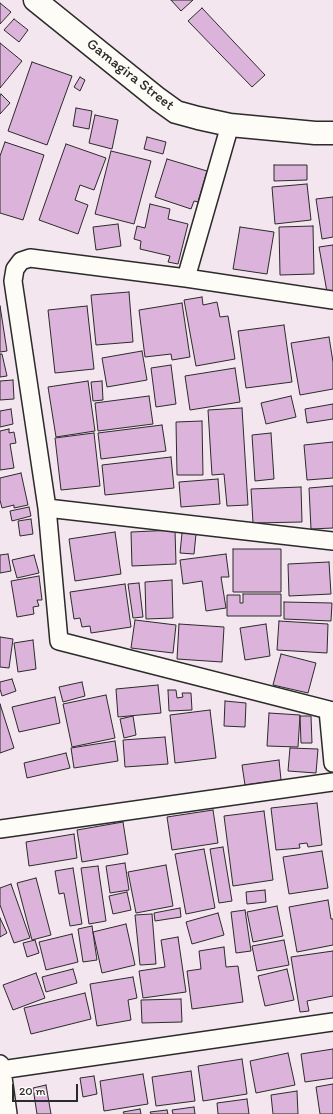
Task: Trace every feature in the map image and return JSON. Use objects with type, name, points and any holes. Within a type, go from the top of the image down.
[{"type":"street","name":"Gamagira Street","points":[[35,0],[176,112],[230,125],[315,133],[333,133]]},
{"type":"street","points":[[186,278],[230,125]]},
{"type":"street","points":[[333,300],[186,278],[30,258],[21,262],[15,269],[13,281],[47,508],[58,641],[331,711],[333,763]]},
{"type":"street","points":[[47,508],[333,541]]},
{"type":"street","points":[[0,829],[333,782]]},
{"type":"street","points":[[8,1114],[1,1068],[333,1022]]},
{"type":"building","points":[[171,0],[193,0],[181,11]]},
{"type":"building","points":[[0,3],[11,12],[0,24]]},
{"type":"building","points":[[202,8],[265,75],[252,87],[188,21]]},
{"type":"building","points":[[14,19],[28,30],[19,42],[4,30]]},
{"type":"building","points":[[0,43],[22,61],[0,88]]},
{"type":"building","points":[[32,62],[72,76],[47,145],[8,131]]},
{"type":"building","points":[[80,77],[85,80],[80,91],[74,87]]},
{"type":"building","points":[[1,94],[10,103],[0,114],[0,96]]},
{"type":"building","points":[[76,108],[92,111],[89,129],[73,126]]},
{"type":"building","points":[[95,115],[118,120],[112,149],[89,143]]},
{"type":"building","points":[[147,137],[166,142],[163,154],[144,149]]},
{"type":"building","points":[[5,142],[44,155],[23,220],[0,213],[0,156]]},
{"type":"building","points":[[66,144],[106,158],[94,190],[80,185],[75,200],[88,205],[78,234],[39,220]]},
{"type":"building","points":[[111,151],[151,161],[134,224],[95,214]]},
{"type":"building","points":[[167,159],[207,171],[198,202],[194,201],[191,209],[155,197]]},
{"type":"building","points":[[274,165],[307,165],[307,180],[274,181]]},
{"type":"building","points":[[307,184],[311,220],[275,224],[272,187]]},
{"type":"building","points":[[333,197],[333,237],[322,239],[316,199]]},
{"type":"building","points":[[150,204],[170,209],[168,219],[188,224],[178,264],[168,262],[170,256],[140,249],[141,241],[134,239],[137,226],[145,228]]},
{"type":"building","points":[[118,224],[121,246],[96,250],[93,227]]},
{"type":"building","points":[[313,226],[314,274],[280,275],[279,227]]},
{"type":"building","points":[[240,227],[274,232],[267,274],[233,269]]},
{"type":"building","points":[[333,245],[333,291],[327,292],[319,247]]},
{"type":"building","points":[[129,292],[133,342],[96,345],[91,295]]},
{"type":"building","points":[[202,297],[203,305],[217,302],[220,317],[228,316],[235,359],[196,366],[184,300]]},
{"type":"building","points":[[182,303],[190,357],[172,360],[171,354],[145,357],[139,310]]},
{"type":"building","points":[[0,306],[7,351],[0,352]]},
{"type":"building","points":[[87,306],[94,369],[55,373],[48,310]]},
{"type":"building","points":[[284,325],[292,382],[246,388],[238,331]]},
{"type":"building","points":[[329,337],[333,362],[333,389],[300,395],[291,343]]},
{"type":"building","points":[[142,351],[147,380],[107,387],[102,358]]},
{"type":"building","points":[[0,354],[2,354],[7,376],[0,377]]},
{"type":"building","points":[[171,365],[176,404],[156,407],[151,368]]},
{"type":"building","points":[[235,368],[240,402],[190,410],[185,376]]},
{"type":"building","points":[[13,380],[14,399],[0,400],[0,381]]},
{"type":"building","points":[[88,381],[95,431],[56,437],[48,387]]},
{"type":"building","points":[[102,381],[103,400],[93,401],[91,382]]},
{"type":"building","points":[[149,396],[153,424],[98,431],[95,403]]},
{"type":"building","points":[[291,396],[296,417],[266,424],[261,403]]},
{"type":"building","points":[[333,404],[333,419],[307,423],[305,409]]},
{"type":"building","points":[[242,408],[248,505],[227,506],[224,474],[212,475],[208,410]]},
{"type":"building","points":[[11,409],[13,424],[0,427],[0,411]]},
{"type":"building","points":[[202,421],[203,475],[177,475],[176,422]]},
{"type":"building","points":[[162,425],[166,451],[101,459],[98,433]]},
{"type":"building","points":[[9,429],[9,433],[14,432],[16,443],[10,444],[14,468],[0,470],[0,431]]},
{"type":"building","points":[[94,433],[100,486],[61,490],[55,438]]},
{"type":"building","points":[[271,433],[274,479],[255,481],[252,435]]},
{"type":"building","points":[[333,442],[333,478],[307,480],[304,445]]},
{"type":"building","points":[[171,457],[174,488],[105,495],[102,465]]},
{"type":"building","points":[[21,473],[28,505],[14,508],[14,505],[2,508],[0,500],[0,478]]},
{"type":"building","points":[[218,479],[220,504],[181,507],[179,482]]},
{"type":"building","points":[[333,486],[333,528],[311,529],[309,488]]},
{"type":"building","points":[[301,487],[302,522],[253,523],[251,489]]},
{"type":"building","points":[[29,507],[31,516],[12,521],[10,511]]},
{"type":"building","points":[[31,519],[33,534],[20,536],[18,521]]},
{"type":"building","points":[[175,530],[176,564],[132,566],[131,532]]},
{"type":"building","points":[[115,532],[121,574],[75,581],[69,539]]},
{"type":"building","points":[[182,533],[196,534],[194,554],[180,553]]},
{"type":"building","points":[[233,549],[281,549],[281,592],[233,592]]},
{"type":"building","points":[[8,554],[11,571],[0,573],[0,555]]},
{"type":"building","points":[[226,554],[229,577],[221,577],[226,608],[206,611],[202,581],[183,584],[180,560]]},
{"type":"building","points":[[34,555],[39,573],[17,578],[12,560]]},
{"type":"building","points":[[329,562],[331,594],[289,596],[288,564]]},
{"type":"building","points":[[39,576],[42,600],[37,600],[39,606],[33,607],[34,614],[17,617],[11,581]]},
{"type":"building","points":[[172,580],[173,618],[146,619],[145,582]]},
{"type":"building","points":[[139,583],[143,617],[133,618],[128,584]]},
{"type":"building","points":[[125,584],[131,627],[91,633],[90,626],[82,627],[80,618],[74,619],[70,592]]},
{"type":"building","points":[[243,594],[281,594],[281,616],[227,616],[227,595],[240,595],[240,603],[243,603]]},
{"type":"building","points":[[284,602],[332,603],[331,621],[284,619]]},
{"type":"building","points":[[135,620],[176,625],[173,653],[131,648]]},
{"type":"building","points":[[279,621],[328,624],[327,653],[277,650]]},
{"type":"building","points":[[179,624],[224,627],[222,662],[177,659]]},
{"type":"building","points":[[266,624],[270,656],[245,660],[240,628]]},
{"type":"building","points":[[0,637],[13,639],[9,668],[0,667]]},
{"type":"building","points":[[33,640],[36,669],[18,672],[14,643]]},
{"type":"building","points":[[281,654],[316,663],[308,693],[273,685]]},
{"type":"building","points":[[12,679],[16,691],[2,696],[0,682]]},
{"type":"building","points":[[82,682],[85,696],[63,702],[59,687]]},
{"type":"building","points":[[158,685],[161,713],[118,717],[116,689]]},
{"type":"building","points":[[168,690],[176,690],[177,698],[183,697],[182,693],[191,693],[192,710],[169,711]]},
{"type":"building","points":[[106,695],[115,738],[72,747],[63,704]]},
{"type":"building","points":[[55,697],[60,723],[19,732],[12,707]]},
{"type":"building","points":[[225,701],[246,703],[245,727],[224,726]]},
{"type":"building","points":[[0,704],[14,748],[0,753]]},
{"type":"building","points":[[210,710],[216,758],[175,763],[170,715]]},
{"type":"building","points":[[269,713],[300,715],[298,747],[267,746]]},
{"type":"building","points":[[133,716],[136,735],[124,738],[120,719]]},
{"type":"building","points":[[300,716],[311,716],[312,743],[301,743]]},
{"type":"building","points":[[165,737],[168,764],[125,767],[123,740]]},
{"type":"building","points":[[115,741],[118,761],[74,768],[71,748]]},
{"type":"building","points":[[290,748],[318,749],[316,773],[288,771]]},
{"type":"building","points":[[66,753],[70,768],[27,778],[24,763]]},
{"type":"building","points":[[279,760],[281,780],[245,785],[242,765]]},
{"type":"building","points":[[317,803],[322,845],[308,847],[307,843],[299,844],[300,848],[276,850],[271,808]]},
{"type":"building","points":[[213,810],[218,843],[172,850],[167,817]]},
{"type":"building","points":[[264,811],[273,880],[233,886],[224,816]]},
{"type":"building","points":[[123,822],[128,854],[82,862],[77,830]]},
{"type":"building","points":[[74,834],[77,858],[29,866],[26,842]]},
{"type":"building","points":[[223,847],[232,901],[219,903],[210,849]]},
{"type":"building","points":[[204,849],[215,908],[186,914],[175,854]]},
{"type":"building","points":[[322,851],[328,888],[289,894],[283,857]]},
{"type":"building","points":[[125,863],[129,890],[110,893],[106,866]]},
{"type":"building","points":[[166,865],[173,906],[136,913],[128,872]]},
{"type":"building","points":[[98,866],[106,921],[89,924],[81,868]]},
{"type":"building","points":[[73,868],[82,924],[70,926],[64,893],[59,894],[55,871]]},
{"type":"building","points":[[36,878],[51,935],[32,940],[17,883]]},
{"type":"building","points":[[11,884],[30,938],[14,943],[0,905],[0,888]]},
{"type":"building","points":[[265,890],[266,902],[247,904],[246,892]]},
{"type":"building","points":[[127,892],[131,910],[113,914],[109,896]]},
{"type":"building","points":[[328,900],[331,919],[333,919],[333,945],[297,952],[289,907]]},
{"type":"building","points":[[277,906],[283,936],[253,942],[247,912]]},
{"type":"building","points":[[180,908],[181,917],[155,921],[154,913]]},
{"type":"building","points":[[245,910],[251,951],[236,953],[231,912]]},
{"type":"building","points":[[218,913],[224,935],[192,944],[186,922]]},
{"type":"building","points":[[152,914],[156,964],[140,965],[135,915]]},
{"type":"building","points":[[0,918],[7,933],[0,937]]},
{"type":"building","points":[[126,924],[135,965],[102,973],[93,932]]},
{"type":"building","points":[[92,926],[97,960],[83,962],[78,929]]},
{"type":"building","points":[[72,934],[78,962],[46,970],[39,942]]},
{"type":"building","points":[[178,937],[186,992],[143,998],[139,971],[165,967],[161,940]]},
{"type":"building","points":[[35,940],[39,953],[27,957],[23,943]]},
{"type":"building","points":[[284,940],[289,965],[257,971],[252,946]]},
{"type":"building","points":[[224,947],[226,967],[238,966],[243,1002],[192,1009],[187,971],[201,969],[199,951]]},
{"type":"building","points":[[333,951],[333,996],[307,1001],[309,1011],[300,1012],[291,957]]},
{"type":"building","points":[[73,969],[77,983],[46,992],[42,977]]},
{"type":"building","points":[[287,969],[294,1000],[265,1006],[258,976]]},
{"type":"building","points":[[36,973],[45,998],[13,1010],[3,985]]},
{"type":"building","points":[[133,977],[137,998],[128,1000],[131,1020],[97,1026],[90,984]]},
{"type":"building","points":[[85,993],[91,1019],[31,1034],[24,1008]]},
{"type":"building","points":[[181,999],[182,1022],[142,1023],[141,1000]]},
{"type":"building","points":[[333,1049],[333,1078],[305,1082],[301,1054]]},
{"type":"building","points":[[288,1053],[295,1085],[256,1093],[250,1061]]},
{"type":"building","points":[[242,1059],[247,1094],[203,1101],[198,1066]]},
{"type":"building","points":[[191,1071],[195,1101],[156,1106],[152,1077]]},
{"type":"building","points":[[143,1074],[148,1104],[104,1111],[100,1081]]},
{"type":"building","points":[[94,1076],[97,1094],[83,1097],[80,1078]]},
{"type":"building","points":[[333,1084],[333,1114],[320,1114],[316,1087]]},
{"type":"building","points":[[46,1085],[51,1114],[37,1114],[33,1088]]},
{"type":"building","points":[[297,1091],[298,1114],[273,1114],[271,1095]]},
{"type":"building","points":[[247,1099],[249,1114],[218,1114],[217,1103]]},
{"type":"building","points":[[194,1107],[195,1114],[173,1114],[172,1110]]},
{"type":"building","points":[[140,1109],[141,1114],[124,1114],[123,1112]]},
{"type":"building","points":[[167,1110],[168,1114],[151,1114],[150,1112]]}]
